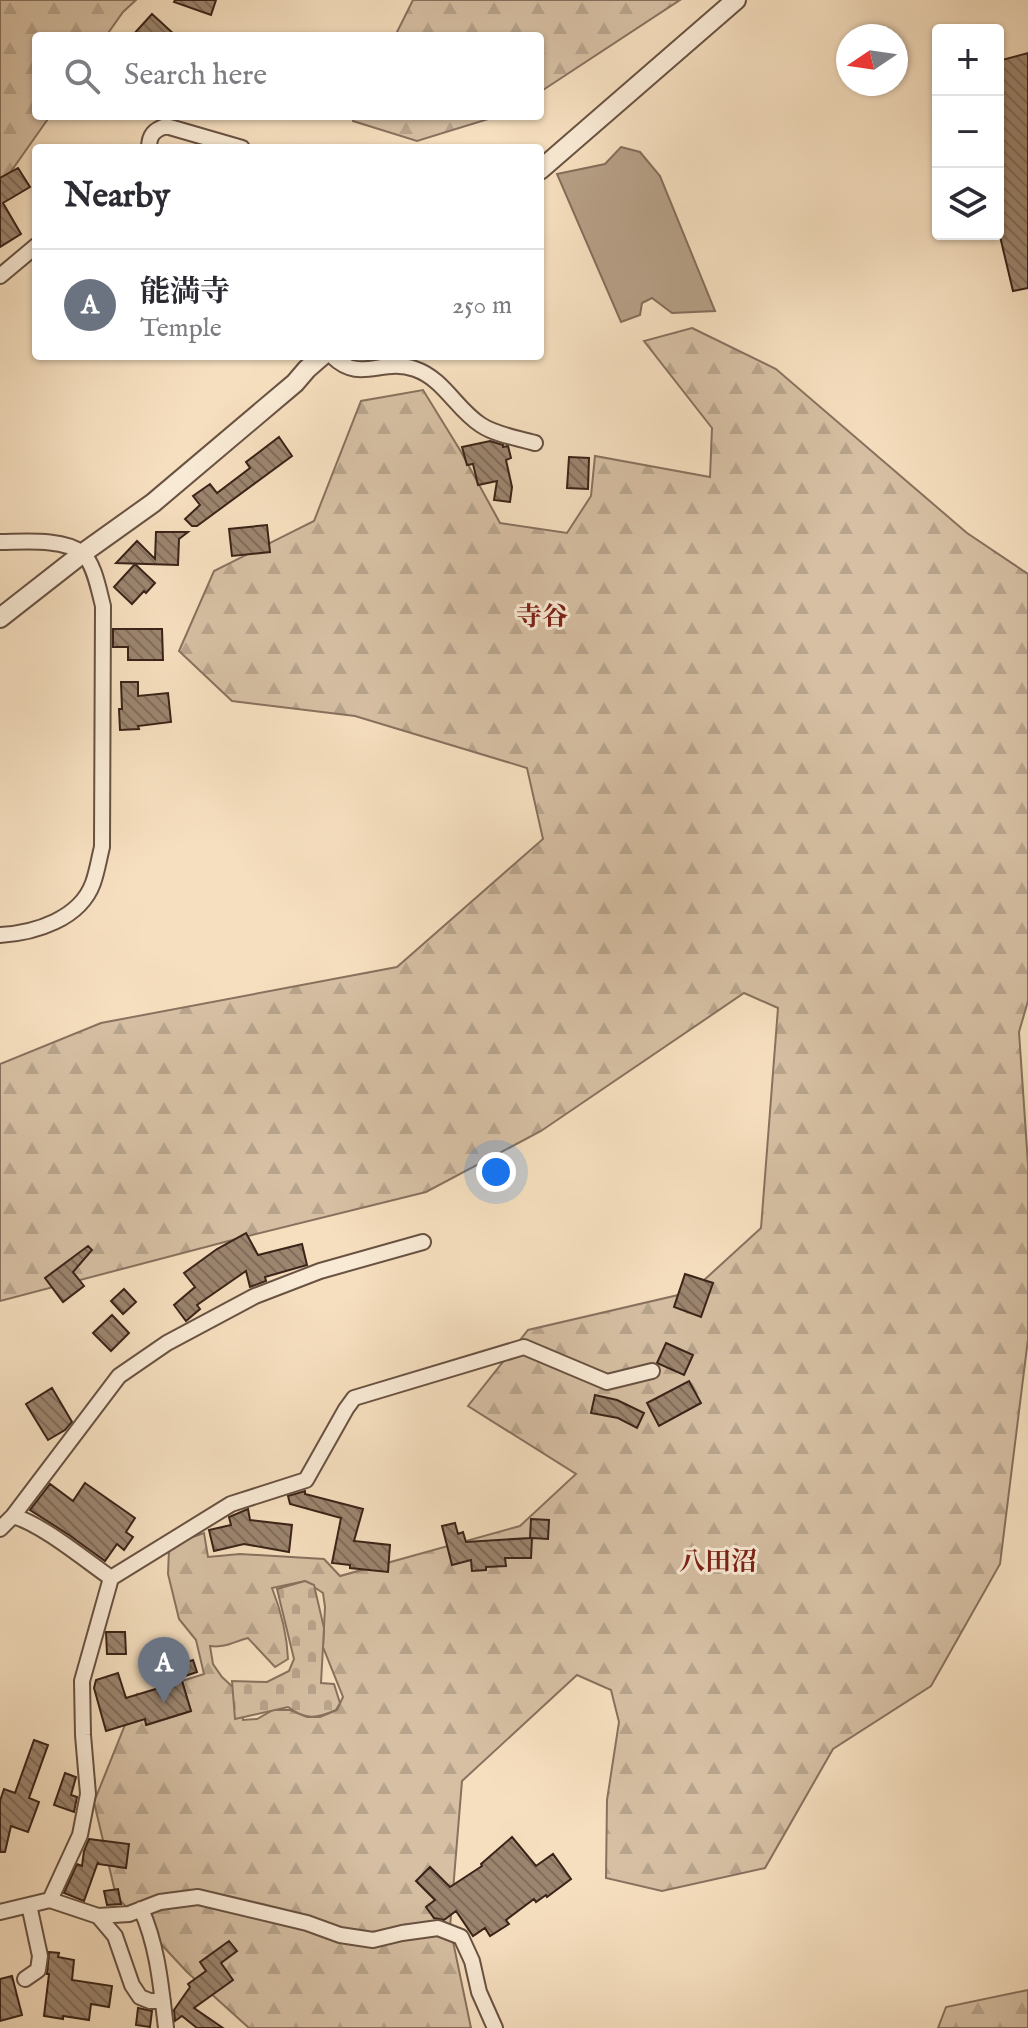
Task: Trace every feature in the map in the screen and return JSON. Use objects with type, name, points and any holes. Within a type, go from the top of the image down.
[{"type":"street","points":[[544,167],[736,0]]},
{"type":"street","points":[[149,144],[155,130],[166,126],[228,144]]},
{"type":"street","points":[[0,276],[32,249]]},
{"type":"street","points":[[336,360],[342,366],[359,370],[398,366],[427,374],[483,427],[535,443]]},
{"type":"street","points":[[0,618],[153,503],[295,383],[306,362]]},
{"type":"street","points":[[0,542],[63,544],[83,553],[95,574],[103,606],[102,847],[93,885],[80,905],[68,915],[41,928],[0,935]]},
{"type":"street","points":[[0,1529],[119,1376],[167,1343],[255,1296],[320,1271],[423,1242]]},
{"type":"street","points":[[50,1900],[80,1835],[88,1794],[82,1681],[111,1578],[231,1504],[306,1480],[354,1398],[524,1347],[607,1382],[652,1371]]},
{"type":"street","points":[[13,1516],[24,1519],[111,1578]]},
{"type":"street","points":[[0,1912],[50,1900],[98,1916],[129,1914],[160,1902],[198,1897],[307,1923],[340,1935],[373,1940],[438,1928],[461,1937],[495,2028]]},
{"type":"street","points":[[25,1979],[38,1970],[40,1956],[29,1905]]},
{"type":"street","points":[[141,1909],[159,1967],[166,2028]]},
{"type":"street","points":[[98,1916],[115,1936],[132,1985],[140,1997],[163,2001]]},
{"type":"green space","points":[[0,0],[136,0],[109,32],[32,32],[32,120],[47,120],[0,187]]},
{"type":"green space","points":[[413,0],[680,0],[544,89],[544,32],[397,32]]},
{"type":"green space","points":[[353,120],[485,120],[417,141]]},
{"type":"green space","points":[[692,328],[776,369],[967,533],[1028,574],[1028,1001],[1019,1032],[1028,1164],[1028,1339],[1000,1564],[931,1686],[833,1749],[765,1868],[662,1891],[606,1878],[607,1800],[619,1722],[611,1690],[577,1675],[462,1781],[450,1927],[471,2028],[249,2028],[187,1972],[116,1896],[94,1802],[137,1695],[147,1725],[191,1711],[182,1681],[204,1674],[196,1640],[179,1619],[168,1574],[169,1549],[204,1533],[208,1557],[240,1554],[324,1559],[340,1576],[520,1526],[576,1474],[468,1406],[528,1330],[691,1292],[761,1228],[778,1008],[744,993],[541,1131],[426,1192],[0,1301],[0,1064],[101,1023],[397,967],[543,839],[527,768],[355,716],[232,701],[179,651],[214,571],[314,521],[361,401],[423,390],[500,523],[567,533],[591,496],[595,456],[710,477],[712,428],[644,341]],"holes":[[[305,1581],[323,1593],[323,1647],[343,1697],[337,1710],[320,1717],[307,1717],[290,1710],[273,1710],[257,1719],[243,1720],[234,1688],[213,1664],[210,1646],[248,1638],[275,1667],[288,1659],[283,1623],[272,1588]]]},
{"type":"green space","points":[[305,1581],[314,1585],[324,1628],[321,1683],[334,1684],[340,1703],[336,1710],[317,1716],[306,1716],[288,1707],[235,1719],[232,1681],[267,1682],[289,1671],[294,1659],[277,1589]]},
{"type":"green space","points":[[1028,1990],[1028,2028],[938,2028],[946,2007]]},
{"type":"shaded area","points":[[621,147],[640,152],[660,176],[715,311],[672,313],[652,298],[642,303],[640,315],[621,322],[557,174],[605,164]]},
{"type":"building","points":[[175,0],[216,0],[211,15]]},
{"type":"building","points":[[152,14],[172,32],[136,32]]},
{"type":"building","points":[[1028,53],[1028,288],[1013,291],[1001,240],[1004,240],[1004,59]]},
{"type":"building","points":[[18,168],[30,187],[3,203],[21,234],[0,247],[0,178]]},
{"type":"building","points":[[279,437],[292,456],[197,526],[192,526],[185,519],[200,505],[193,496],[210,484],[217,493],[250,468],[246,462]]},
{"type":"building","points":[[490,441],[508,446],[511,458],[506,460],[512,487],[510,502],[494,500],[497,481],[478,485],[473,464],[467,465],[462,447]]},
{"type":"building","points":[[569,457],[589,458],[588,489],[567,488]]},
{"type":"building","points":[[267,525],[270,552],[232,556],[229,529]]},
{"type":"building","points":[[156,532],[188,532],[179,539],[178,565],[116,563],[137,541],[155,559]]},
{"type":"building","points":[[135,564],[155,583],[132,604],[114,587]]},
{"type":"building","points":[[113,629],[162,629],[163,660],[128,660],[128,647],[113,647]]},
{"type":"building","points":[[121,682],[138,682],[138,696],[168,693],[171,722],[120,730]]},
{"type":"building","points":[[246,1233],[258,1255],[302,1244],[307,1265],[265,1277],[266,1281],[250,1287],[246,1271],[197,1305],[200,1309],[186,1321],[174,1305],[195,1287],[184,1273]]},
{"type":"building","points":[[88,1246],[92,1250],[73,1272],[84,1286],[63,1302],[45,1278]]},
{"type":"building","points":[[685,1274],[713,1283],[701,1317],[674,1307]]},
{"type":"building","points":[[124,1289],[136,1302],[123,1314],[111,1301]]},
{"type":"building","points":[[112,1315],[129,1333],[111,1351],[93,1333]]},
{"type":"building","points":[[666,1343],[693,1355],[684,1375],[657,1363]]},
{"type":"building","points":[[689,1381],[701,1403],[659,1426],[647,1403]]},
{"type":"building","points":[[52,1388],[72,1422],[48,1440],[26,1404]]},
{"type":"building","points":[[595,1395],[617,1400],[644,1413],[637,1428],[618,1418],[591,1413]]},
{"type":"building","points":[[85,1483],[135,1518],[126,1532],[133,1537],[124,1550],[117,1544],[105,1561],[30,1510],[50,1484],[73,1501]]},
{"type":"building","points":[[305,1491],[305,1494],[363,1509],[354,1541],[390,1545],[388,1572],[332,1563],[341,1518],[290,1504],[288,1496]]},
{"type":"building","points":[[248,1509],[250,1520],[292,1525],[289,1552],[244,1544],[214,1551],[209,1530],[231,1525],[229,1517]]},
{"type":"building","points":[[531,1519],[549,1520],[548,1539],[532,1538],[531,1558],[505,1558],[506,1566],[486,1567],[486,1570],[472,1571],[471,1560],[452,1565],[442,1526],[455,1523],[458,1534],[463,1532],[466,1542],[530,1538]]},
{"type":"building","points":[[106,1632],[125,1632],[126,1654],[107,1654]]},
{"type":"building","points":[[193,1660],[197,1672],[182,1677],[178,1665]]},
{"type":"building","points":[[118,1673],[126,1698],[182,1681],[191,1711],[146,1725],[145,1719],[106,1731],[94,1688],[96,1680]]},
{"type":"building","points":[[34,1740],[48,1745],[29,1798],[39,1802],[28,1832],[11,1826],[5,1852],[0,1852],[0,1801],[4,1789],[15,1793]]},
{"type":"building","points":[[65,1773],[76,1777],[71,1795],[77,1797],[74,1812],[54,1805]]},
{"type":"building","points":[[512,1837],[536,1866],[553,1854],[571,1879],[547,1897],[536,1902],[534,1899],[506,1920],[509,1924],[490,1936],[485,1928],[473,1936],[456,1911],[444,1920],[434,1918],[426,1907],[435,1900],[416,1881],[430,1867],[450,1887],[482,1866]]},
{"type":"building","points":[[89,1839],[129,1844],[126,1868],[98,1862],[84,1901],[64,1893],[77,1864],[82,1866]]},
{"type":"building","points":[[118,1889],[121,1904],[107,1905],[104,1891]]},
{"type":"building","points":[[229,1941],[237,1951],[221,1963],[233,1980],[194,2008],[223,2028],[197,2028],[182,2016],[175,2021],[174,2010],[190,1987],[188,1984],[206,1971],[200,1962]]},
{"type":"building","points":[[49,1952],[74,1960],[72,1980],[112,1986],[109,2007],[91,2004],[89,2020],[44,2016]]},
{"type":"building","points":[[12,1976],[22,2015],[0,2021],[0,1979]]},
{"type":"building","points":[[138,2008],[152,2011],[150,2027],[136,2025]]},
{"type":"place","name":"能満寺","points":[[164,1703]]},
{"type":"district","name":"寺谷","points":[[542,617]]},
{"type":"district","name":"八田沼","points":[[718,1562]]}]
